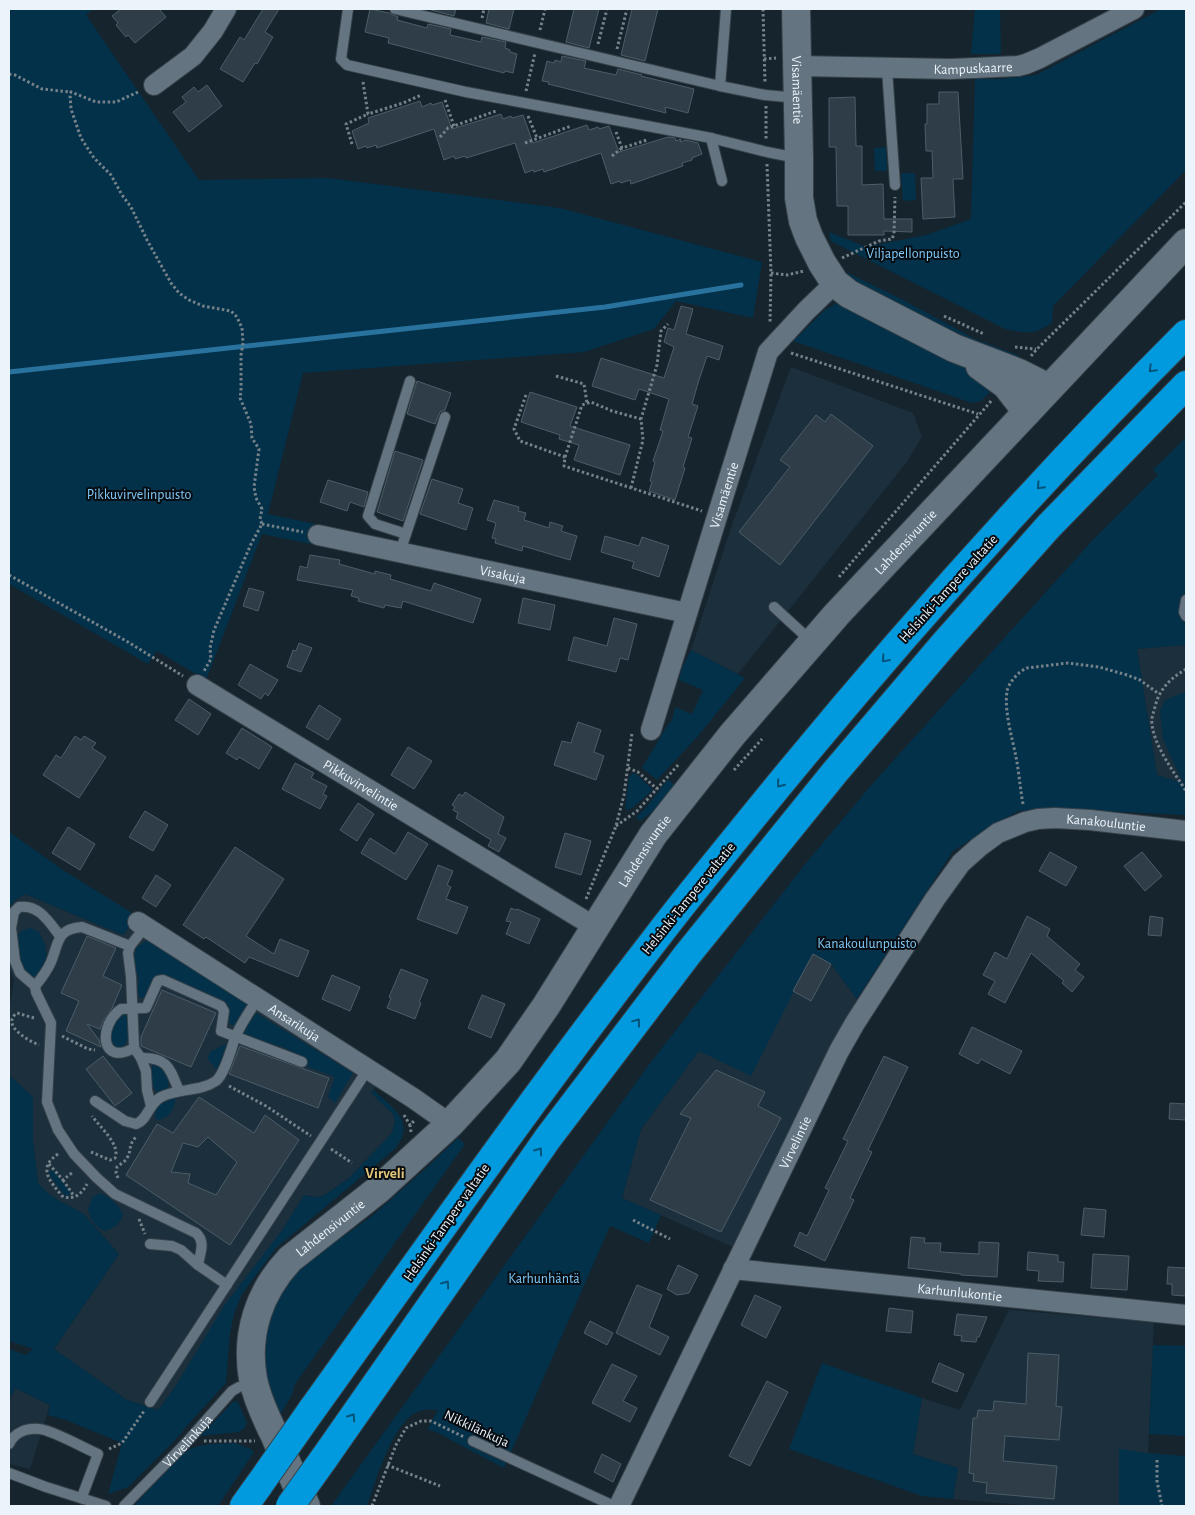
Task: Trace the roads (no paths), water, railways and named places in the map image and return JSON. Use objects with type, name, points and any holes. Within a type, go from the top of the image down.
[{"type":"highway","name":"Helsinki-Tampere valtatie","points":[[252,1496],[520,1118],[658,936],[809,748],[917,622],[1017,510],[1186,334]]},
{"type":"highway","points":[[290,1506],[548,1138],[700,940],[835,772],[944,644],[1048,527],[1186,385]]},
{"type":"main road","name":"Visamäentie","points":[[796,9],[799,198],[809,237],[822,263],[835,272],[850,294],[1012,379],[1049,388]]},
{"type":"main road","name":"Lahdensivuntie","points":[[306,1506],[261,1407],[246,1383],[252,1332],[258,1310],[267,1288],[277,1273],[290,1260],[379,1189],[450,1124],[508,1061],[546,1006],[653,835],[732,735],[837,614],[1186,243]]},
{"type":"main road","name":"Visamäentie","points":[[1012,379],[1027,412]]},
{"type":"street","points":[[154,85],[193,56],[213,31],[226,9]]},
{"type":"street","name":"Kampuskaarre","points":[[798,66],[951,69],[1007,67],[1026,64],[1134,9]]},
{"type":"street","name":"Visamäentie","points":[[651,730],[768,352],[806,311],[835,272]]},
{"type":"street","name":"Visakuja","points":[[318,535],[403,543],[687,613]]},
{"type":"street","name":"Pikkuvirvelintie","points":[[196,685],[596,928]]},
{"type":"street","name":"Kanakouluntie","points":[[1025,822],[1055,818],[1186,831]]},
{"type":"street","name":"Virvelintie","points":[[619,1506],[839,1050],[935,899],[961,864],[998,833],[1025,822]]},
{"type":"street","name":"Ansarikuja","points":[[141,925],[368,1069],[450,1124]]},
{"type":"street","name":"Karhunlukontie","points":[[733,1269],[1186,1315]]},
{"type":"lane","points":[[348,9],[341,60],[347,65],[439,86],[711,138],[799,158]]},
{"type":"lane","points":[[396,9],[720,86],[765,95],[798,98]]},
{"type":"lane","points":[[720,86],[726,9]]},
{"type":"lane","points":[[887,69],[895,186]]},
{"type":"lane","points":[[711,138],[722,181]]},
{"type":"lane","points":[[410,381],[368,516],[375,524],[403,543],[446,417]]},
{"type":"lane","points":[[1186,600],[1184,612],[1186,616]]},
{"type":"lane","points":[[774,607],[812,642]]},
{"type":"lane","points":[[60,936],[37,910],[26,906],[19,907],[14,912],[11,928],[15,961],[20,973],[35,986],[51,1023],[47,1102],[50,1111],[58,1130],[74,1154],[97,1178],[116,1194],[199,1236],[202,1240],[198,1265]]},
{"type":"lane","points":[[141,925],[128,953],[134,1048],[141,1058],[146,1071],[147,1090],[151,1106]]},
{"type":"lane","points":[[35,986],[50,965],[60,936],[66,931],[82,927],[130,946]]},
{"type":"lane","points":[[134,1048],[120,1054],[110,1049],[105,1037],[110,1019],[121,1009],[146,1008],[155,985],[158,981],[163,980],[222,1006],[224,1011],[221,1031],[302,1062]]},
{"type":"lane","points":[[94,1101],[124,1121],[136,1124],[144,1120],[151,1106],[162,1096],[179,1090],[198,1088],[217,1080],[226,1065],[236,1037],[258,999]]},
{"type":"lane","points":[[141,1058],[152,1057],[163,1062],[172,1073],[179,1090]]},
{"type":"lane","points":[[150,1402],[368,1069]]},
{"type":"lane","points":[[150,1244],[172,1246],[181,1250],[198,1265],[227,1285]]},
{"type":"lane","name":"Virvelinkuja","points":[[124,1506],[185,1444],[232,1391],[246,1383]]},
{"type":"lane","points":[[9,1444],[12,1438],[25,1430],[41,1429],[98,1454],[83,1494],[83,1499]]},
{"type":"lane","name":"Nikkilänkuja","points":[[473,1441],[614,1506]]},
{"type":"lane","points":[[9,1473],[106,1506]]},
{"type":"waterway","points":[[9,372],[605,307],[741,285]]},
{"type":"district","name":"Virveli","points":[[385,1173]]},
{"type":"park label","name":"Viljapellonpuisto","points":[[913,253]]},
{"type":"park label","name":"Pikkuvirvelinpuisto","points":[[139,494]]},
{"type":"park label","name":"Kanakoulunpuisto","points":[[867,943]]},
{"type":"park label","name":"Karhunhäntä","points":[[544,1278]]}]
